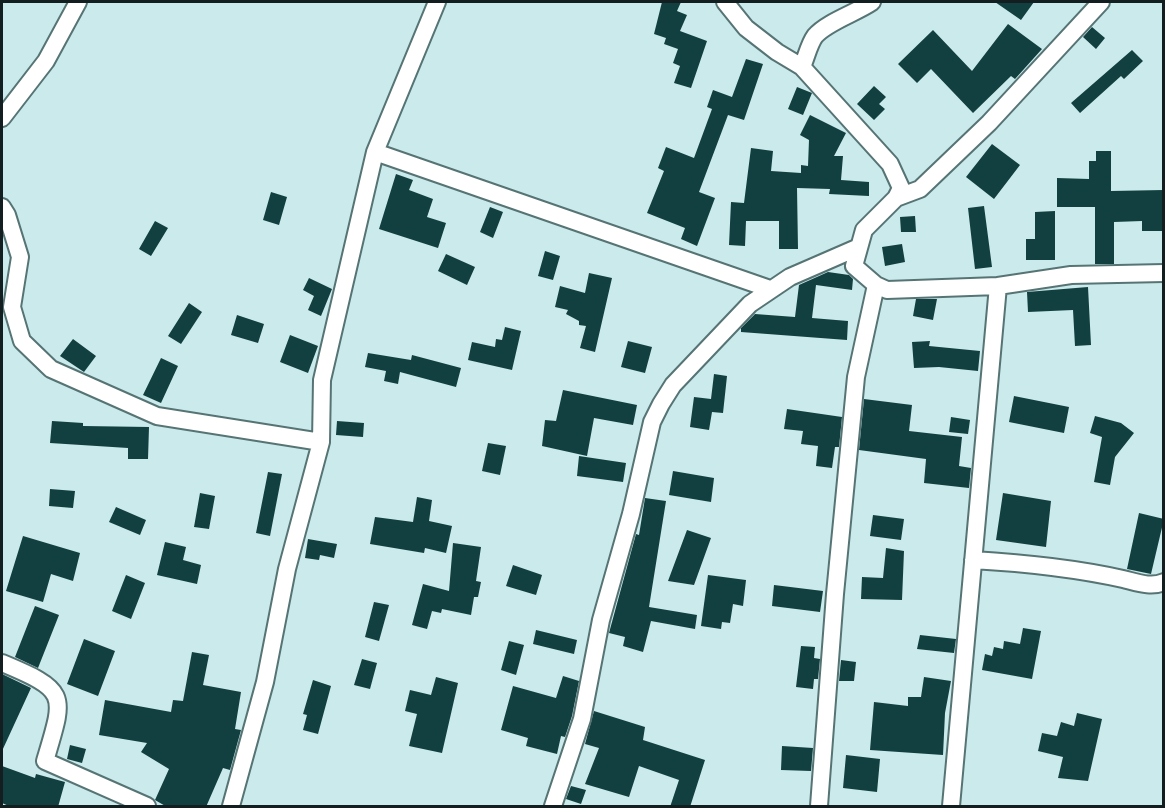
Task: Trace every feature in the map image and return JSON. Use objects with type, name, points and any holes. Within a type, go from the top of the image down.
[{"type":"street","points":[[2,118],[46,61],[78,2]]},
{"type":"street","points":[[231,807],[265,682],[287,569],[321,442],[322,380],[375,152],[437,2]]},
{"type":"street","points":[[725,2],[746,28],[777,52],[802,67],[890,164],[901,188],[896,198],[864,230],[854,266],[876,285],[887,290],[915,290],[998,286],[1071,275],[1164,273]]},
{"type":"street","points":[[802,67],[815,37],[834,21],[850,16],[872,2]]},
{"type":"street","points":[[896,198],[920,189],[989,123],[1101,2]]},
{"type":"street","points":[[375,152],[770,289]]},
{"type":"street","points":[[2,207],[7,214],[20,257],[12,307],[22,342],[51,369],[157,416],[321,442]]},
{"type":"street","points":[[553,807],[582,719],[602,620],[631,514],[652,422],[673,386],[732,322],[770,289],[790,277],[859,247]]},
{"type":"street","points":[[819,807],[835,594],[856,377],[876,285]]},
{"type":"street","points":[[951,807],[998,286]]},
{"type":"street","points":[[973,560],[1024,563],[1092,572],[1148,585],[1164,582]]},
{"type":"street","points":[[2,663],[42,680],[56,695],[59,712],[45,761],[147,807]]},
{"type":"building","points":[[662,2],[681,2],[677,11],[687,15],[680,31],[707,41],[691,88],[674,83],[680,66],[673,63],[678,49],[664,44],[666,38],[654,34]]},
{"type":"building","points":[[995,2],[1034,2],[1021,20]]},
{"type":"building","points":[[1008,24],[1042,49],[1015,79],[1011,76],[973,113],[931,69],[917,83],[898,64],[933,30],[972,71]]},
{"type":"building","points":[[1092,27],[1105,38],[1096,49],[1083,37]]},
{"type":"building","points":[[1132,50],[1143,61],[1124,79],[1121,76],[1080,113],[1071,103]]},
{"type":"building","points":[[746,59],[763,64],[744,120],[728,115],[699,192],[715,198],[697,246],[681,239],[685,228],[647,213],[664,171],[658,168],[666,147],[694,158],[712,109],[707,107],[713,90],[732,97]]},
{"type":"building","points":[[874,86],[886,97],[879,104],[885,109],[874,120],[857,104]]},
{"type":"building","points":[[797,87],[812,93],[803,115],[788,109]]},
{"type":"building","points":[[810,115],[846,133],[834,156],[843,156],[841,180],[869,182],[869,196],[829,194],[830,189],[797,188],[798,249],[779,249],[779,221],[746,221],[745,246],[729,245],[731,202],[744,203],[751,148],[773,151],[771,171],[801,173],[801,165],[808,166],[809,140],[800,135]]},
{"type":"building","points":[[992,144],[1020,165],[994,199],[966,177]]},
{"type":"building","points":[[1096,151],[1111,151],[1111,191],[1164,190],[1164,231],[1142,231],[1142,221],[1114,222],[1114,264],[1095,264],[1095,207],[1057,207],[1057,178],[1089,179],[1089,161],[1096,161]]},
{"type":"building","points":[[396,174],[413,180],[409,190],[433,199],[427,217],[446,223],[438,248],[379,229]]},
{"type":"building","points":[[271,192],[287,197],[279,225],[263,220]]},
{"type":"building","points":[[984,206],[992,267],[975,269],[968,208]]},
{"type":"building","points":[[490,207],[503,212],[493,238],[480,232]]},
{"type":"building","points":[[1055,211],[1055,260],[1026,260],[1026,239],[1035,239],[1035,212]]},
{"type":"building","points":[[915,216],[916,232],[901,232],[900,217]]},
{"type":"building","points":[[155,221],[168,228],[151,256],[139,249]]},
{"type":"building","points":[[902,244],[905,262],[885,266],[882,247]]},
{"type":"building","points":[[545,251],[560,256],[553,280],[538,276]]},
{"type":"building","points":[[446,254],[475,267],[467,285],[438,271]]},
{"type":"building","points":[[828,272],[849,275],[853,279],[852,290],[816,285],[812,318],[848,321],[847,340],[741,332],[741,328],[755,314],[795,317],[799,285]]},
{"type":"building","points":[[589,273],[612,278],[595,352],[580,348],[586,326],[579,325],[579,321],[566,314],[568,310],[555,307],[560,286],[585,293]]},
{"type":"building","points":[[309,278],[332,289],[321,316],[308,310],[314,296],[303,290]]},
{"type":"building","points":[[1088,287],[1091,345],[1075,346],[1073,310],[1028,312],[1027,292]]},
{"type":"building","points":[[916,299],[937,299],[933,320],[913,316]]},
{"type":"building","points":[[189,303],[202,312],[181,344],[168,336]]},
{"type":"building","points":[[237,315],[264,324],[258,343],[231,335]]},
{"type":"building","points":[[505,327],[521,331],[512,370],[468,360],[472,342],[495,347],[496,339],[502,340]]},
{"type":"building","points":[[290,335],[318,346],[308,373],[280,362]]},
{"type":"building","points":[[73,339],[96,356],[84,372],[60,356]]},
{"type":"building","points":[[628,341],[652,347],[645,373],[621,367]]},
{"type":"building","points":[[930,341],[929,346],[980,351],[978,371],[939,367],[914,368],[912,342]]},
{"type":"building","points":[[368,353],[411,360],[412,355],[461,368],[456,387],[400,372],[398,384],[384,381],[386,371],[365,367]]},
{"type":"building","points":[[161,358],[178,366],[161,403],[143,395]]},
{"type":"building","points":[[714,374],[727,376],[723,413],[712,412],[709,430],[690,427],[694,397],[711,399]]},
{"type":"building","points":[[563,390],[637,405],[633,425],[594,418],[587,456],[542,446],[545,420],[556,421]]},
{"type":"building","points":[[1014,396],[1069,407],[1064,433],[1009,422]]},
{"type":"building","points":[[864,399],[912,405],[909,431],[962,437],[959,466],[971,468],[969,488],[924,483],[926,459],[859,450]]},
{"type":"building","points":[[787,409],[842,417],[839,447],[835,447],[832,468],[816,466],[818,446],[801,444],[803,431],[784,429]]},
{"type":"building","points":[[1095,416],[1121,423],[1134,433],[1115,457],[1110,485],[1094,482],[1102,437],[1090,433]]},
{"type":"building","points":[[951,417],[970,420],[968,434],[949,432]]},
{"type":"building","points":[[52,421],[83,423],[83,426],[149,427],[148,459],[128,459],[128,448],[50,443]]},
{"type":"building","points":[[337,421],[364,423],[363,437],[336,435]]},
{"type":"building","points":[[488,443],[506,446],[500,475],[482,471]]},
{"type":"building","points":[[579,456],[626,463],[623,482],[577,476]]},
{"type":"building","points":[[673,471],[714,478],[711,502],[669,495]]},
{"type":"building","points":[[268,472],[282,474],[270,536],[256,533]]},
{"type":"building","points":[[50,489],[75,491],[73,508],[49,506]]},
{"type":"building","points":[[200,493],[215,496],[209,529],[194,527]]},
{"type":"building","points":[[1003,493],[1051,501],[1046,547],[996,540]]},
{"type":"building","points":[[417,497],[432,500],[429,521],[452,526],[446,553],[425,548],[424,553],[370,544],[375,517],[413,522]]},
{"type":"building","points":[[645,498],[666,501],[649,607],[697,615],[695,629],[651,621],[643,652],[623,646],[625,637],[609,633],[636,534],[639,535]]},
{"type":"building","points":[[116,507],[146,520],[140,535],[109,522]]},
{"type":"building","points":[[1139,513],[1164,519],[1151,574],[1127,569]]},
{"type":"building","points":[[873,515],[904,519],[901,540],[870,536]]},
{"type":"building","points":[[687,530],[711,538],[694,585],[668,581]]},
{"type":"building","points":[[23,536],[80,553],[73,581],[51,574],[43,602],[6,591]]},
{"type":"building","points":[[308,539],[337,544],[334,558],[320,555],[319,560],[305,558]]},
{"type":"building","points":[[165,542],[186,547],[183,560],[201,565],[197,584],[157,575]]},
{"type":"building","points":[[453,543],[481,547],[476,581],[481,582],[478,597],[474,597],[471,615],[442,609],[441,613],[432,611],[427,629],[412,625],[423,584],[449,591]]},
{"type":"building","points":[[886,548],[904,551],[902,600],[861,599],[862,577],[883,578]]},
{"type":"building","points":[[513,565],[542,575],[536,595],[506,586]]},
{"type":"building","points":[[126,575],[145,583],[131,619],[112,611]]},
{"type":"building","points":[[708,575],[746,580],[743,606],[733,604],[730,623],[722,622],[721,629],[701,626]]},
{"type":"building","points":[[774,585],[823,591],[820,612],[772,606]]},
{"type":"building","points":[[374,602],[389,605],[379,641],[365,637]]},
{"type":"building","points":[[35,606],[59,615],[38,668],[15,657]]},
{"type":"building","points":[[1023,628],[1041,631],[1032,679],[982,670],[985,654],[992,656],[994,647],[1003,649],[1004,641],[1020,644]]},
{"type":"building","points":[[536,630],[577,640],[574,654],[533,644]]},
{"type":"building","points":[[920,635],[956,639],[954,653],[917,649]]},
{"type":"building","points":[[84,639],[115,651],[98,696],[67,684]]},
{"type":"building","points":[[509,641],[524,645],[516,675],[501,670]]},
{"type":"building","points":[[801,646],[815,647],[814,658],[820,659],[818,679],[814,679],[813,689],[796,687]]},
{"type":"building","points":[[192,652],[209,655],[203,685],[241,692],[235,729],[241,730],[230,770],[223,768],[206,807],[167,807],[155,800],[169,769],[141,752],[147,743],[99,735],[105,700],[171,712],[173,700],[183,701]]},
{"type":"building","points":[[362,659],[377,663],[370,689],[354,685]]},
{"type":"building","points":[[841,660],[856,662],[854,681],[839,681]]},
{"type":"building","points":[[2,674],[31,688],[2,751]]},
{"type":"building","points":[[563,676],[579,681],[572,716],[565,737],[561,736],[557,754],[526,746],[528,738],[501,730],[513,686],[556,698]]},
{"type":"building","points":[[436,677],[458,683],[442,753],[409,746],[417,714],[405,711],[410,690],[431,695]]},
{"type":"building","points":[[924,677],[951,681],[945,713],[943,755],[870,750],[874,702],[908,706],[908,697],[921,697]]},
{"type":"building","points":[[313,680],[331,686],[318,734],[303,730],[307,715],[303,714]]},
{"type":"building","points":[[594,711],[645,727],[643,740],[705,760],[690,807],[670,807],[679,780],[639,766],[629,797],[585,784],[599,748],[585,744]]},
{"type":"building","points":[[1077,713],[1102,719],[1088,781],[1058,778],[1063,757],[1038,751],[1042,733],[1057,736],[1061,722],[1074,726]]},
{"type":"building","points":[[70,745],[86,749],[82,763],[67,759]]},
{"type":"building","points":[[782,746],[813,748],[811,771],[781,770]]},
{"type":"building","points":[[846,755],[880,759],[877,792],[843,788]]},
{"type":"building","points":[[2,766],[35,778],[36,774],[65,782],[58,807],[11,807],[2,803]]},
{"type":"building","points":[[571,786],[586,790],[581,804],[566,799]]}]
